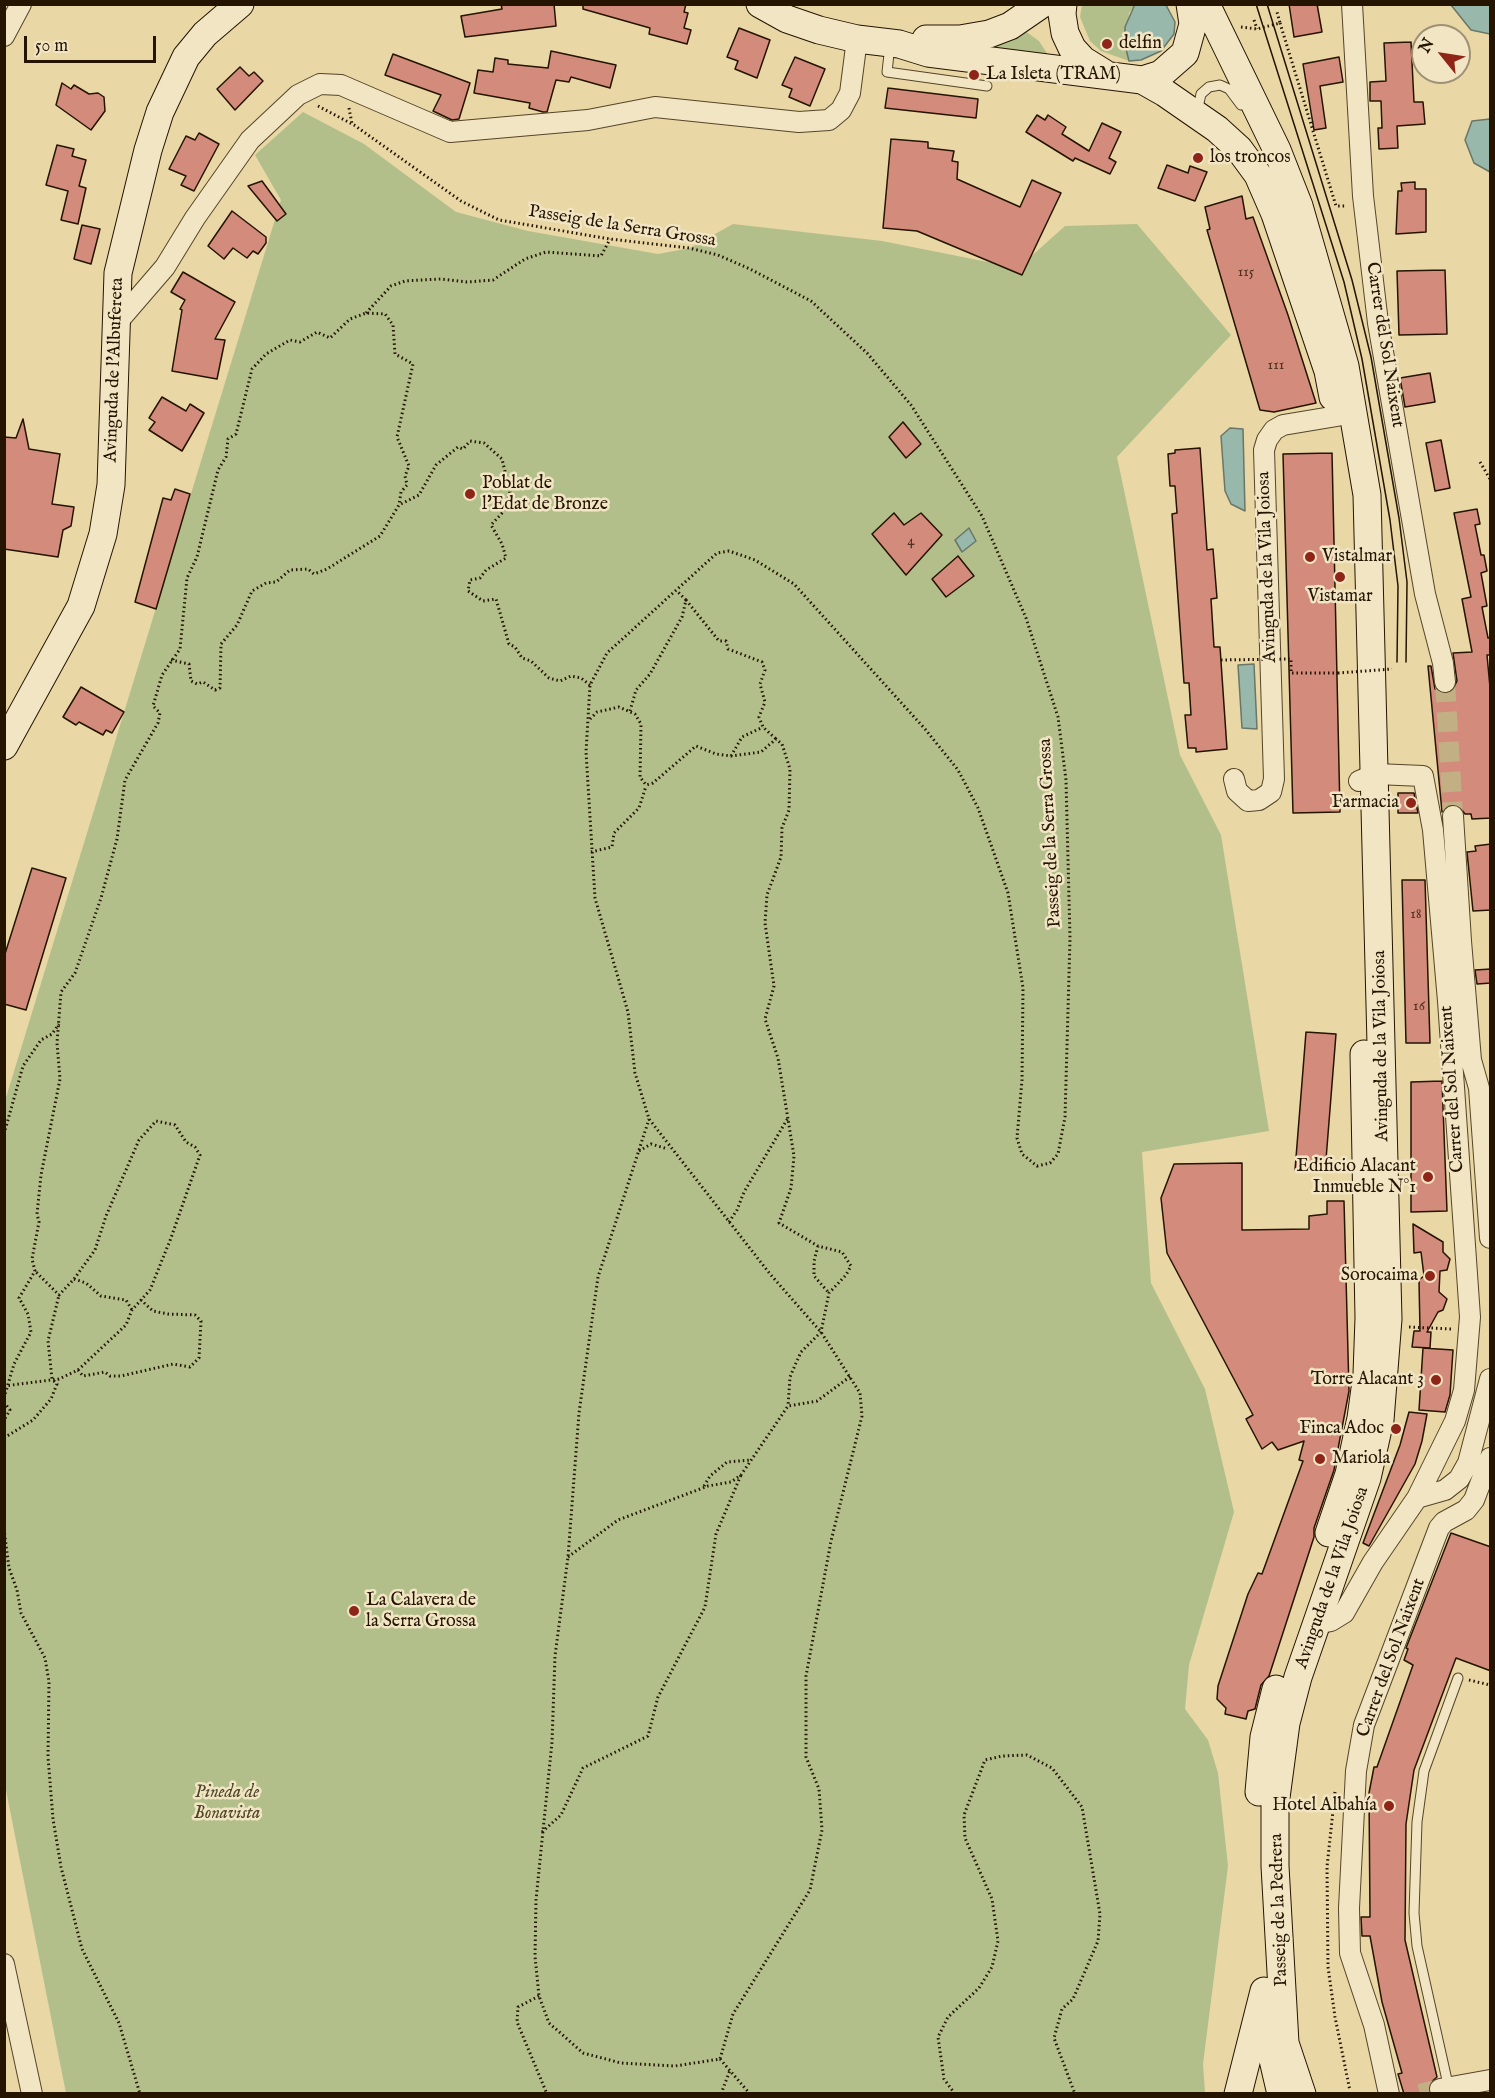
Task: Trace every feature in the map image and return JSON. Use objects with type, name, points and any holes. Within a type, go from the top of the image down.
[{"type":"main road","name":"Avinguda de l'Albufereta","points":[[4,746],[81,606],[95,568],[111,485],[118,273],[128,226],[160,112],[186,57],[205,34],[240,4]]},
{"type":"main road","points":[[760,4],[787,19],[856,39],[894,43],[928,53],[1142,80],[1161,74],[1185,53],[1194,24],[1191,4]]},
{"type":"main road","points":[[1063,4],[1065,33],[1072,48],[1089,64],[1110,76]]},
{"type":"main road","name":"Avinguda de la Vila Joiosa","points":[[1191,4],[1228,34]]},
{"type":"main road","name":"Avinguda de la Vila Joiosa","points":[[1206,4],[1228,34],[1267,142],[1299,206],[1338,337],[1346,414],[1367,777],[1388,1319],[1386,1376],[1380,1420],[1367,1478],[1316,1624],[1286,1723],[1275,1805],[1275,1866],[1285,2043],[1302,2094]]},
{"type":"main road","points":[[894,43],[929,38],[960,39],[989,34],[1034,8]]},
{"type":"main road","name":"Avinguda de la Vila Joiosa","points":[[1142,80],[1197,115],[1239,150],[1258,175],[1275,214],[1328,372],[1346,414]]},
{"type":"main road","name":"Avinguda de la Vila Joiosa","points":[[1281,2094],[1267,2046],[1256,1866],[1257,1805],[1266,1728],[1281,1672],[1349,1474],[1361,1418],[1367,1374],[1369,1318],[1367,777]]},
{"type":"main road","points":[[1238,2094],[1264,1991]]},
{"type":"street","points":[[4,36],[21,4]]},
{"type":"street","name":"Carrer del Sol Naixent","points":[[1352,4],[1363,196],[1378,323],[1425,594],[1443,663],[1445,682]]},
{"type":"street","points":[[115,326],[165,267],[195,218],[250,140],[298,95],[320,84],[341,86],[450,132],[588,120],[655,107],[799,122],[829,120],[841,110],[850,93],[856,39]]},
{"type":"street","name":"Avinguda de la Vila Joiosa","points":[[1234,779],[1237,790],[1248,801],[1259,800],[1271,792],[1274,779],[1264,450],[1267,440],[1274,430],[1283,425],[1346,414]]},
{"type":"street","name":"Carrer del Sol Naixent","points":[[1316,1624],[1344,1613],[1373,1562],[1417,1498],[1437,1463],[1455,1421],[1464,1390],[1470,1317],[1433,830],[1423,776],[1367,777]]},
{"type":"street","name":"Carrer del Sol Naixent","points":[[1453,816],[1471,1059],[1479,1088],[1491,1238]]},
{"type":"street","points":[[1417,1498],[1445,1490],[1459,1479],[1468,1463],[1491,1379]]},
{"type":"street","name":"Carrer del Sol Naixent","points":[[1389,2094],[1374,2025],[1350,1953],[1350,1875],[1356,1771],[1364,1725],[1439,1528],[1444,1522],[1466,1510],[1474,1500],[1491,1458]]},
{"type":"street","points":[[1437,1463],[1442,1475],[1459,1479]]},
{"type":"street","points":[[4,1964],[32,2094]]},
{"type":"street","points":[[1446,2090],[1491,2080]]},
{"type":"lane","points":[[894,43],[887,72],[987,86]]},
{"type":"lane","points":[[1197,115],[1201,94],[1209,87],[1220,85],[1229,89],[1237,98],[1247,116]]},
{"type":"lane","points":[[1446,2090],[1417,1946],[1414,1913],[1417,1822],[1424,1771],[1458,1678]]},
{"type":"path","points":[[1277,12],[1336,206]]},
{"type":"path","points":[[1254,20],[1257,29]]},
{"type":"path","points":[[1228,34],[1244,26],[1257,29],[1280,23]]},
{"type":"path","name":"Passeig de la Serra Grossa","points":[[298,95],[354,125],[461,201],[499,220],[610,239],[690,248],[718,255],[811,301],[867,353],[911,405],[982,516],[1034,640],[1058,717],[1065,780],[1070,939],[1065,1117],[1058,1154],[1044,1166],[1037,1166],[1026,1159],[1017,1138],[1022,1080],[1023,988],[1008,893],[978,808],[958,770],[925,729],[794,584],[782,576],[755,560],[729,551],[717,553],[676,591]]},
{"type":"path","points":[[366,314],[391,286],[405,281],[493,280],[525,259],[546,252],[574,256],[601,256],[610,239]]},
{"type":"path","points":[[59,1296],[35,1271],[32,1259],[39,1222],[37,1214],[41,1175],[60,1079],[57,1043],[61,992],[75,972],[110,868],[117,839],[125,780],[158,723],[160,713],[153,706],[162,675],[171,660],[180,649],[187,578],[197,557],[228,439],[236,434],[252,369],[266,354],[290,340],[300,342],[316,332],[330,338],[350,319],[366,314],[385,314],[393,325],[395,354],[413,364],[397,437],[409,466],[405,476],[407,485],[401,492],[399,505],[380,536],[366,542],[335,566],[314,574],[308,569],[290,570],[276,582],[266,583],[252,591],[237,625],[220,644],[220,688],[214,690],[203,682],[197,684],[191,681],[189,664],[171,660]]},
{"type":"path","points":[[399,505],[418,495],[436,465],[458,447],[463,449],[470,441],[484,443],[492,448],[502,459],[510,485],[504,511],[491,525],[502,544],[506,558],[486,570],[480,578],[470,580],[468,591],[483,601],[496,599],[509,644],[515,647],[522,658],[531,661],[549,678],[560,681],[572,676],[581,678],[591,685]]},
{"type":"path","points":[[1480,462],[1491,478]]},
{"type":"path","points":[[542,1832],[561,1815],[583,1768],[648,1736],[658,1697],[705,1607],[716,1534],[741,1475],[788,1406],[790,1377],[796,1363],[801,1352],[821,1332],[829,1293],[846,1275],[850,1266],[842,1252],[818,1246],[779,1223],[791,1188],[794,1156],[778,1058],[765,1019],[774,986],[765,923],[767,895],[781,856],[782,828],[789,810],[790,769],[782,744],[763,727],[759,717],[765,702],[760,684],[765,670],[762,662],[728,649],[726,641],[719,641],[676,591],[608,653],[591,685],[586,752],[595,898],[628,1012],[635,1073],[649,1119],[729,1222],[821,1332],[860,1393],[862,1416],[831,1541],[806,1676],[806,1757],[819,1789],[822,1830],[810,1890],[733,2014],[720,2059]]},
{"type":"path","points":[[630,711],[636,690],[650,674],[682,617],[686,600]]},
{"type":"path","points":[[1221,660],[1291,659],[1291,673],[1338,673],[1399,668]]},
{"type":"path","points":[[589,721],[597,712],[619,707],[630,711],[641,724],[640,777],[646,785]]},
{"type":"path","points":[[731,756],[742,737],[763,727]]},
{"type":"path","points":[[646,785],[653,783],[696,746],[716,754],[731,756],[761,752],[776,739]]},
{"type":"path","points":[[591,852],[612,847],[615,833],[639,808],[646,785]]},
{"type":"path","points":[[4,1134],[23,1066],[41,1040],[52,1034],[60,1022]]},
{"type":"path","points":[[729,1222],[748,1184],[788,1118]]},
{"type":"path","points":[[649,1119],[598,1277],[579,1413],[568,1557],[555,1656],[552,1742],[536,1900],[535,1956],[539,1996],[549,2023],[583,2053],[621,2063],[664,2065],[720,2059]]},
{"type":"path","points":[[4,1438],[33,1420],[51,1400],[57,1384],[52,1379],[48,1341],[59,1296],[95,1250],[106,1216],[144,1132],[156,1121],[174,1125],[186,1142],[195,1147],[200,1155],[150,1290],[132,1310],[126,1325],[78,1370],[59,1379],[52,1379],[7,1386]]},
{"type":"path","points":[[638,1152],[651,1144],[658,1144],[672,1151]]},
{"type":"path","points":[[818,1246],[814,1261],[814,1276],[829,1293]]},
{"type":"path","points":[[4,1420],[9,1410],[4,1400],[7,1386],[15,1364],[32,1332],[28,1314],[20,1298],[35,1271]]},
{"type":"path","points":[[74,1279],[86,1283],[101,1296],[126,1300],[132,1310]]},
{"type":"path","points":[[78,1370],[83,1376],[105,1372],[110,1376],[121,1376],[173,1364],[190,1367],[199,1358],[201,1322],[195,1315],[153,1311],[141,1300]]},
{"type":"path","points":[[1409,1328],[1463,1330]]},
{"type":"path","points":[[788,1406],[818,1401],[851,1376]]},
{"type":"path","points":[[702,1488],[710,1476],[727,1462],[751,1460]]},
{"type":"path","points":[[568,1557],[618,1520],[702,1488],[731,1482],[741,1475]]},
{"type":"path","points":[[4,1529],[9,1568],[17,1590],[21,1613],[45,1658],[49,1682],[48,1757],[52,1819],[61,1867],[82,1949],[119,2023],[140,2094]]},
{"type":"path","points":[[1458,1678],[1491,1685]]},
{"type":"path","points":[[955,2094],[944,2079],[938,2037],[948,2017],[979,1988],[992,1966],[998,1941],[992,1899],[965,1838],[964,1815],[985,1760],[1002,1756],[1027,1755],[1052,1768],[1082,1806],[1100,1914],[1098,1941],[1073,1999],[1062,2010],[1054,2038],[1075,2094]]},
{"type":"path","points":[[539,1996],[518,2007],[517,2022],[547,2094]]},
{"type":"path","points":[[720,2059],[750,2094]]},
{"type":"path","points":[[720,2094],[730,2070]]},
{"type":"green space","points":[[1082,5],[1135,5],[1129,13],[1125,45],[1129,61],[1101,51],[1090,41],[1080,17]]},
{"type":"green space","points":[[1021,28],[1039,41],[1050,58],[981,49]]},
{"type":"green space","name":"Pineda de Bonavista","points":[[303,112],[364,144],[456,212],[528,231],[658,254],[690,248],[733,224],[882,241],[1018,268],[1065,226],[1137,224],[1231,335],[1117,457],[1180,755],[1221,835],[1269,1131],[1142,1152],[1151,1283],[1205,1389],[1234,1512],[1189,1665],[1185,1709],[1208,1740],[1218,1773],[1228,1866],[1203,2064],[1205,2093],[66,2093],[5,1785],[4,1104],[281,200],[255,155]]},
{"type":"shaded area","points":[[1135,4],[1166,5],[1175,22],[1174,34],[1161,51],[1141,60],[1129,61],[1125,45],[1125,27]]},
{"type":"shaded area","points":[[1451,5],[1490,5],[1490,34],[1471,30],[1471,24],[1466,24]]},
{"type":"shaded area","points":[[1490,119],[1490,172],[1474,163],[1465,140],[1472,121]]},
{"type":"shaded area","points":[[1230,428],[1243,429],[1245,511],[1231,504],[1225,491],[1221,436]]},
{"type":"shaded area","points":[[969,528],[976,541],[962,552],[955,540]]},
{"type":"shaded area","points":[[1254,664],[1257,729],[1242,728],[1238,665]]},
{"type":"building","points":[[501,4],[554,4],[556,26],[465,37],[461,16],[502,9]]},
{"type":"building","points":[[583,4],[686,4],[684,12],[688,13],[684,28],[691,30],[687,44],[649,34],[650,28],[583,9]]},
{"type":"building","points":[[1289,4],[1317,4],[1322,32],[1294,37]]},
{"type":"building","points":[[739,28],[770,40],[757,78],[735,69],[738,61],[727,57]]},
{"type":"building","points":[[1411,42],[1411,84],[1413,84],[1414,102],[1423,102],[1425,124],[1397,126],[1398,148],[1379,149],[1378,128],[1382,128],[1381,101],[1370,101],[1370,82],[1386,81],[1384,43]]},
{"type":"building","points":[[551,51],[616,65],[610,88],[571,77],[569,82],[556,80],[547,112],[529,108],[530,103],[474,93],[478,70],[493,72],[495,58],[508,60],[508,64],[548,68]]},
{"type":"building","points":[[393,54],[470,83],[459,119],[452,120],[433,111],[441,95],[385,75]]},
{"type":"building","points":[[795,57],[825,69],[810,106],[789,97],[792,89],[782,85]]},
{"type":"building","points":[[1339,57],[1343,82],[1320,86],[1326,128],[1314,130],[1303,64]]},
{"type":"building","points":[[240,67],[249,76],[254,72],[263,81],[235,110],[217,89]]},
{"type":"building","points":[[62,83],[71,89],[74,85],[89,94],[98,93],[104,97],[105,111],[91,130],[56,105]]},
{"type":"building","points":[[888,88],[978,99],[976,118],[885,108]]},
{"type":"building","points":[[1037,115],[1045,120],[1048,115],[1066,127],[1062,134],[1089,151],[1102,123],[1121,132],[1109,158],[1116,162],[1110,174],[1075,158],[1073,161],[1026,132]]},
{"type":"building","points":[[199,133],[219,144],[194,191],[181,185],[186,176],[169,169],[186,136],[195,140]]},
{"type":"building","points":[[891,139],[928,142],[928,148],[954,151],[952,161],[958,162],[957,179],[1020,207],[1032,180],[1061,193],[1022,275],[917,231],[883,228]]},
{"type":"building","points":[[57,145],[74,149],[72,156],[86,160],[79,186],[86,188],[78,224],[61,220],[68,191],[46,185]]},
{"type":"building","points":[[1167,165],[1188,173],[1190,166],[1207,172],[1195,201],[1158,188]]},
{"type":"building","points":[[262,181],[286,214],[277,221],[248,186]]},
{"type":"building","points":[[1415,182],[1415,189],[1426,189],[1426,232],[1396,234],[1398,191],[1402,191],[1401,183]]},
{"type":"building","points":[[1242,196],[1246,219],[1253,217],[1316,403],[1274,412],[1260,410],[1207,230],[1210,229],[1205,207]]},
{"type":"building","points":[[232,211],[266,237],[266,243],[258,254],[253,251],[247,258],[233,248],[224,259],[208,246]]},
{"type":"building","points":[[82,225],[100,229],[91,264],[74,259]]},
{"type":"building","points":[[1445,270],[1447,334],[1399,335],[1397,271]]},
{"type":"building","points":[[183,272],[235,302],[215,339],[225,340],[217,379],[172,371],[182,310],[180,309],[185,300],[171,292]]},
{"type":"building","points":[[1430,373],[1435,402],[1405,407],[1400,378]]},
{"type":"building","points":[[162,397],[186,411],[190,404],[204,413],[182,451],[149,430],[155,422],[149,418]]},
{"type":"building","points":[[23,419],[29,449],[60,454],[52,504],[74,507],[71,526],[63,530],[58,557],[4,549],[4,437],[16,438]]},
{"type":"building","points":[[903,422],[921,444],[906,458],[889,437]]},
{"type":"building","points":[[1441,440],[1450,488],[1435,491],[1426,443]]},
{"type":"building","points":[[1200,448],[1207,550],[1213,549],[1217,598],[1211,599],[1214,647],[1220,647],[1227,749],[1196,752],[1196,748],[1188,748],[1185,715],[1191,715],[1189,683],[1184,683],[1172,514],[1177,513],[1175,486],[1170,486],[1168,454],[1175,453],[1175,450]]},
{"type":"building","name":"Vistalmar","points":[[1332,453],[1340,812],[1293,813],[1283,454]]},
{"type":"building","points":[[175,489],[190,494],[156,609],[135,602],[163,498],[171,500]]},
{"type":"building","points":[[1477,509],[1480,524],[1475,525],[1487,571],[1481,573],[1487,606],[1482,607],[1488,638],[1491,637],[1491,655],[1487,655],[1491,698],[1491,818],[1472,819],[1471,814],[1465,814],[1458,805],[1447,806],[1442,812],[1428,666],[1431,666],[1435,689],[1447,694],[1452,691],[1457,681],[1453,653],[1472,652],[1462,599],[1471,597],[1454,513]]},
{"type":"building","points":[[894,513],[904,525],[921,513],[942,535],[906,575],[872,534]]},
{"type":"building","points":[[958,556],[974,576],[946,597],[932,579]]},
{"type":"building","points":[[81,687],[124,712],[112,733],[106,730],[103,735],[79,722],[76,725],[63,717]]},
{"type":"building","name":"Farmacia","points":[[1398,793],[1414,793],[1418,813],[1398,813]]},
{"type":"building","points":[[1491,844],[1491,910],[1473,911],[1467,852],[1476,851],[1475,846]]},
{"type":"building","points":[[32,868],[66,878],[26,1010],[4,1004],[4,957]]},
{"type":"building","points":[[1402,880],[1425,880],[1430,1043],[1406,1043]]},
{"type":"building","points":[[1491,969],[1491,983],[1477,984],[1475,970]]},
{"type":"building","points":[[1306,1032],[1336,1034],[1325,1172],[1295,1170]]},
{"type":"building","points":[[1442,1081],[1447,1211],[1411,1212],[1411,1082]]},
{"type":"building","points":[[1242,1163],[1242,1230],[1309,1229],[1309,1216],[1327,1214],[1327,1201],[1344,1201],[1349,1391],[1334,1470],[1314,1528],[1314,1537],[1269,1676],[1261,1685],[1255,1709],[1248,1711],[1246,1719],[1225,1714],[1226,1708],[1217,1699],[1218,1686],[1248,1594],[1258,1573],[1262,1574],[1303,1461],[1299,1460],[1304,1441],[1278,1450],[1272,1442],[1262,1449],[1246,1419],[1253,1415],[1167,1253],[1161,1198],[1174,1164]]},
{"type":"building","name":"Sorocaima","points":[[1413,1224],[1443,1242],[1443,1252],[1450,1259],[1447,1270],[1440,1271],[1439,1292],[1447,1299],[1443,1310],[1438,1312],[1427,1332],[1431,1332],[1430,1348],[1412,1347],[1414,1331],[1420,1331],[1419,1280],[1424,1276],[1421,1252],[1414,1253]]},
{"type":"building","name":"Torre Alacant 3","points":[[1423,1348],[1453,1350],[1450,1395],[1445,1412],[1419,1410]]},
{"type":"building","points":[[1409,1412],[1427,1414],[1422,1441],[1415,1464],[1369,1546],[1363,1543],[1400,1445]]},
{"type":"building","name":"Hotel Albahía","points":[[1451,1533],[1491,1547],[1491,1671],[1456,1658],[1414,1770],[1406,1824],[1405,1940],[1437,2077],[1429,2084],[1429,2094],[1404,2094],[1398,2074],[1402,2073],[1382,2002],[1370,1936],[1362,1936],[1361,1917],[1370,1917],[1369,1793],[1374,1767],[1377,1767],[1413,1665],[1404,1660],[1408,1649],[1406,1648]]},
{"type":"tunnel","points":[[1445,682],[1453,816]]},
{"type":"tunnel","points":[[1420,2094],[1440,2089]]},
{"type":"tram line","points":[[1256,4],[1344,282],[1362,359],[1390,520],[1398,586],[1397,662]]},
{"type":"tram line","points":[[1267,4],[1352,280],[1371,357],[1399,518],[1407,582],[1406,662]]},
{"type":"place","name":"delfin","points":[[1107,44]]},
{"type":"place","name":"La Isleta (TRAM)","points":[[974,75]]},
{"type":"place","name":"los troncos","points":[[1198,158]]},
{"type":"place","name":"Poblat de l'Edat de Bronze","points":[[470,494]]},
{"type":"place","name":"Vistalmar","points":[[1310,557]]},
{"type":"place","name":"Vistamar","points":[[1340,577]]},
{"type":"place","name":"Farmacia","points":[[1411,803]]},
{"type":"place","name":"Edificio Alacant Inmueble N°1","points":[[1428,1177]]},
{"type":"place","name":"Sorocaima","points":[[1430,1276]]},
{"type":"place","name":"Torre Alacant 3","points":[[1436,1380]]},
{"type":"place","name":"Finca Adoc","points":[[1396,1429]]},
{"type":"place","name":"Mariola","points":[[1320,1459]]},
{"type":"place","name":"La Calavera de la Serra Grossa","points":[[354,1611]]},
{"type":"place","name":"Hotel Albahía","points":[[1389,1806]]}]
